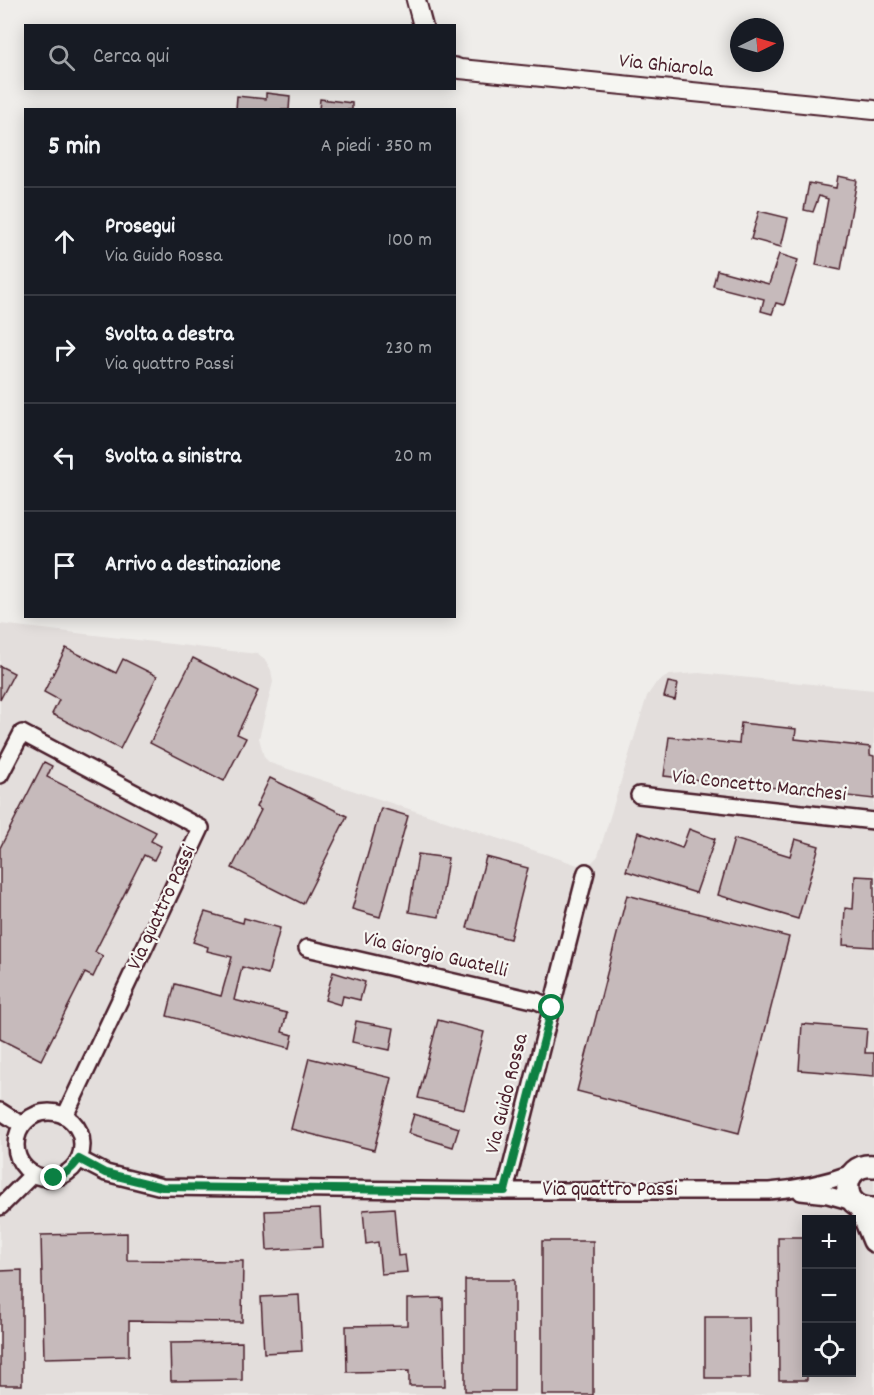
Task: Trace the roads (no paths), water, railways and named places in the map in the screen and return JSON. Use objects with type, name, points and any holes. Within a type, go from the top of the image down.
[{"type":"main road","points":[[865,1166],[847,1187],[862,1206],[874,1241]]},
{"type":"street","points":[[416,0],[422,24]]},
{"type":"street","name":"Via Ghiarola","points":[[456,68],[874,110]]},
{"type":"street","name":"Via quattro Passi","points":[[0,775],[22,733],[201,828],[65,1116]]},
{"type":"street","name":"Via Concetto Marchesi","points":[[639,795],[874,821]]},
{"type":"street","name":"Via Guido Rossa","points":[[505,1191],[586,872]]},
{"type":"street","name":"Via Giorgio Guatelli","points":[[307,948],[537,1001],[552,1008]]},
{"type":"street","points":[[0,1111],[22,1125]]},
{"type":"street","points":[[47,1112],[65,1116],[73,1122],[82,1140],[79,1159],[73,1168],[54,1178],[43,1178],[33,1174],[18,1158],[15,1147],[22,1125],[37,1114],[47,1112]]},
{"type":"street","name":"Via quattro Passi","points":[[79,1159],[105,1173],[162,1187],[505,1191],[786,1190],[828,1195],[862,1206]]},
{"type":"street","name":"Via quattro Passi","points":[[786,1190],[827,1182],[865,1166]]},
{"type":"street","points":[[0,1207],[33,1174]]}]
